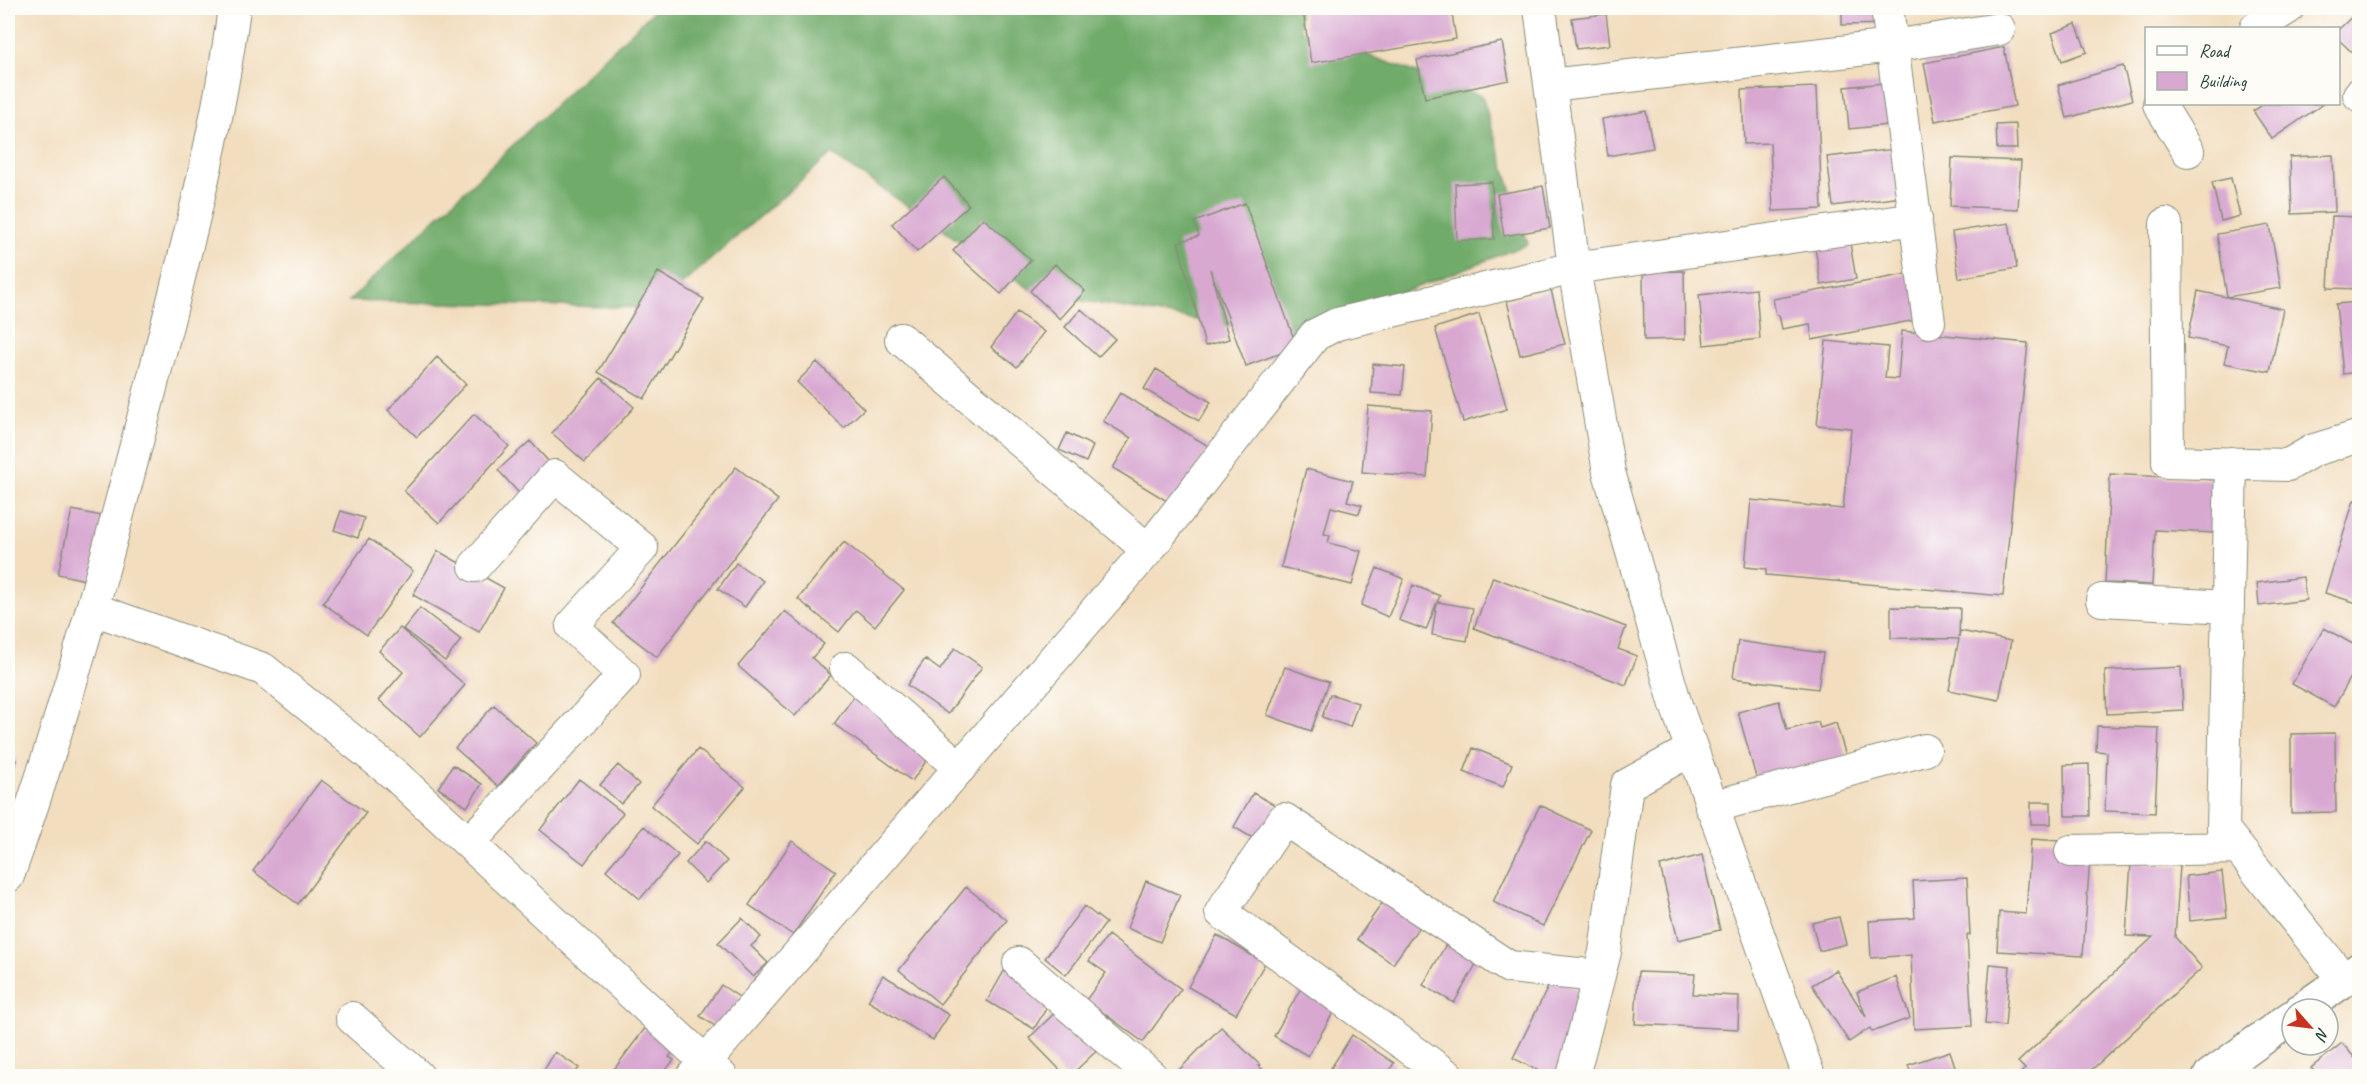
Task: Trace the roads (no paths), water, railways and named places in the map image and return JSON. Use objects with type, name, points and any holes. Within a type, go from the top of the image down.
[{"type":"street","points":[[8,876],[32,807],[104,572],[199,197],[226,68],[234,8]]},
{"type":"street","points":[[1540,8],[1574,268],[1609,472],[1676,705],[1809,1077]]},
{"type":"street","points":[[1887,8],[1929,322]]},
{"type":"street","points":[[2258,27],[2288,8]]},
{"type":"street","points":[[1550,85],[1893,46],[1999,29]]},
{"type":"street","points":[[2159,105],[2187,151]]},
{"type":"street","points":[[93,609],[263,669],[396,775],[707,1072],[960,768],[1148,550],[1315,334],[1337,324],[1574,268],[1917,219]]},
{"type":"street","points":[[2166,224],[2168,462],[2288,465],[2314,450],[2360,436]]},
{"type":"street","points":[[901,339],[1148,550]]},
{"type":"street","points":[[2231,464],[2223,829],[2351,974],[2319,997]]},
{"type":"street","points":[[469,843],[624,675],[572,626],[642,548],[555,476],[475,566]]},
{"type":"street","points":[[2102,600],[2228,607]]},
{"type":"street","points":[[846,668],[960,768]]},
{"type":"street","points":[[1573,1077],[1605,952],[1627,785],[1691,750]]},
{"type":"street","points":[[1711,807],[1925,750]]},
{"type":"street","points":[[1448,1077],[1221,912],[1284,819],[1509,967],[1599,976]]},
{"type":"street","points":[[2071,851],[2238,848]]},
{"type":"street","points":[[1019,963],[1151,1077]]},
{"type":"street","points":[[352,1018],[418,1077]]},
{"type":"street","points":[[2211,1077],[2280,1026]]}]
